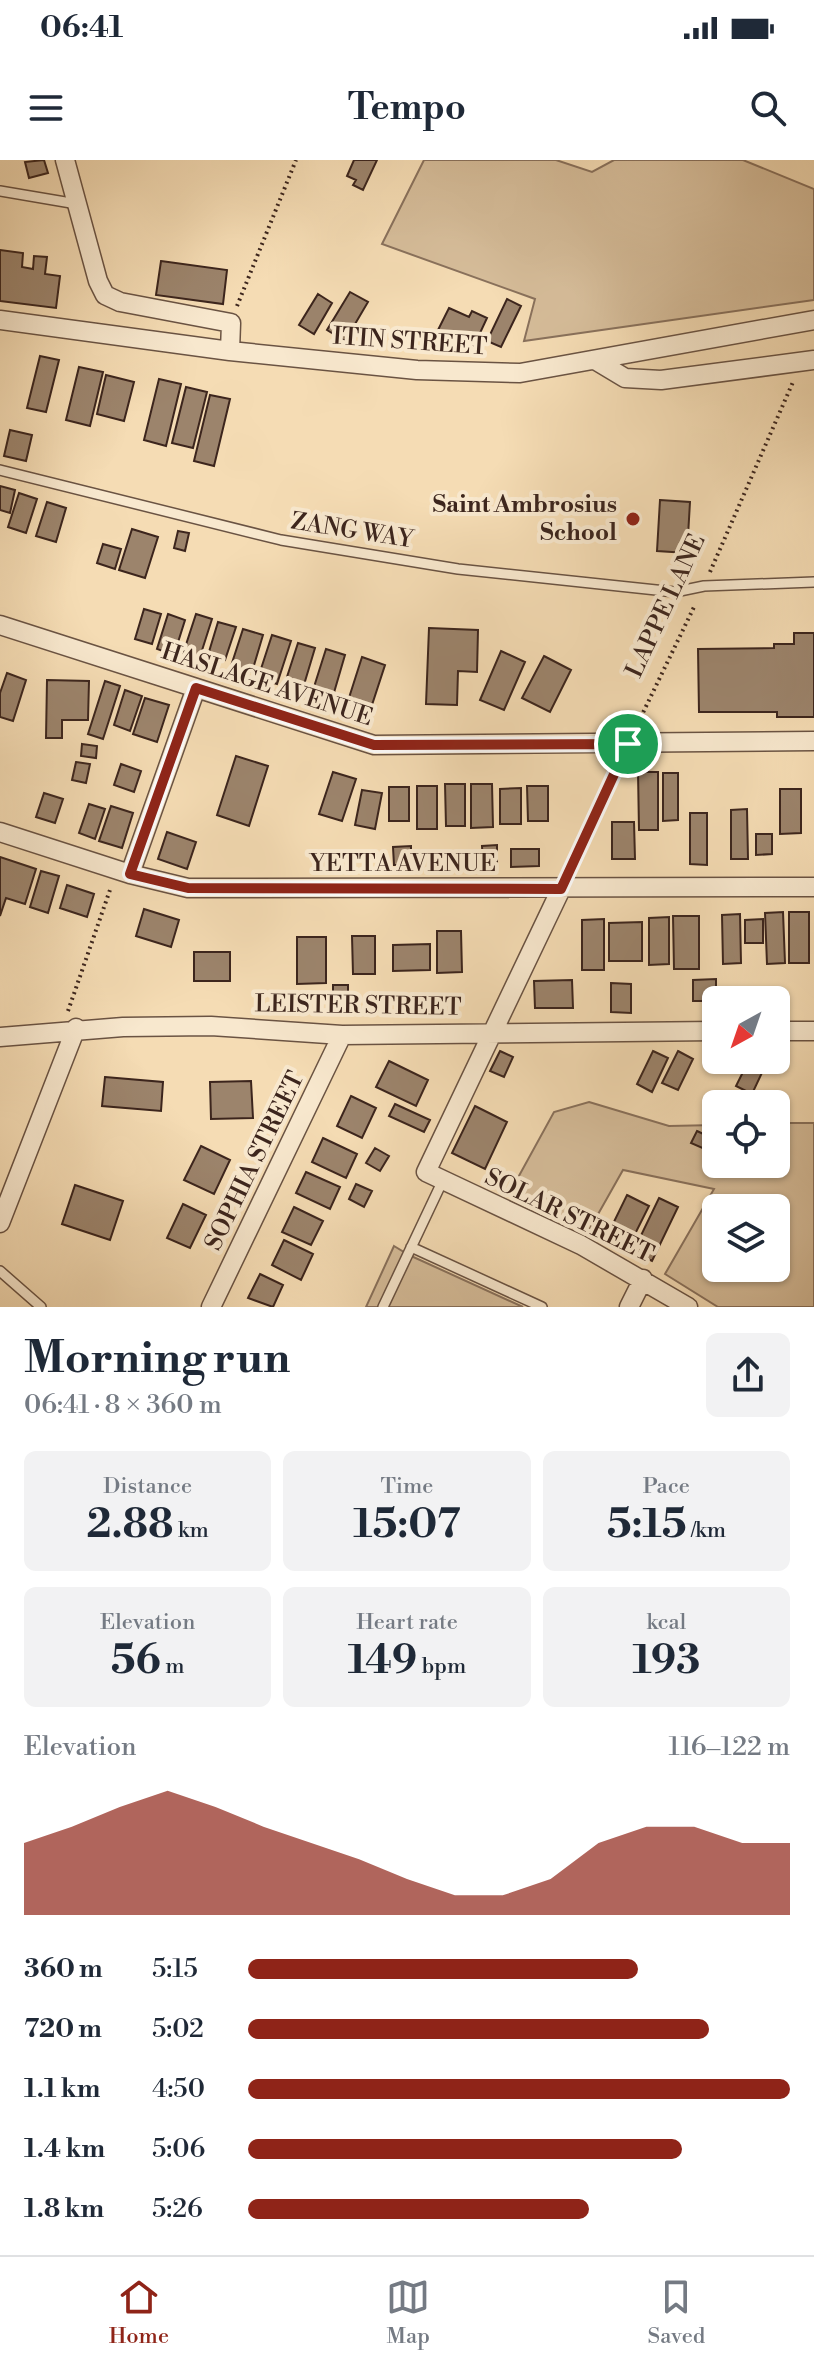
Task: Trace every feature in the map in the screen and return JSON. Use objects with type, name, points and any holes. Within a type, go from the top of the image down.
[{"type":"street","points":[[65,160],[98,281],[105,295],[120,302],[231,323],[230,351]]},
{"type":"street","name":"ITIN STREET","points":[[0,320],[230,351],[417,370],[520,373],[814,320]]},
{"type":"street","points":[[595,360],[625,378],[661,380],[808,361]]},
{"type":"street","name":"HASLAGE AVENUE","points":[[0,625],[374,745],[814,741]]},
{"type":"street","points":[[123,872],[196,688]]},
{"type":"street","name":"YETTA AVENUE","points":[[0,832],[123,872],[188,888],[814,887]]},
{"type":"street","points":[[434,1176],[493,1032],[561,889]]},
{"type":"street","name":"LEISTER STREET","points":[[0,1037],[69,1029],[211,1026],[342,1035],[702,1031]]},
{"type":"street","points":[[0,1223],[69,1029]]},
{"type":"street","points":[[790,1031],[814,1031]]},
{"type":"street","name":"SOPHIA STREET","points":[[211,1307],[342,1035]]},
{"type":"street","name":"SOLAR STREET","points":[[434,1176],[643,1279],[688,1307]]},
{"type":"street","points":[[629,1307],[643,1279]]},
{"type":"lane","points":[[0,191],[77,204]]},
{"type":"lane","name":"ZANG WAY","points":[[0,470],[296,542],[489,572],[675,592],[704,586],[814,582]]},
{"type":"lane","points":[[383,1307],[411,1247],[434,1176]]},
{"type":"lane","points":[[411,1247],[542,1307]]},
{"type":"lane","points":[[0,1271],[41,1307]]},
{"type":"path","points":[[231,323],[296,160]]},
{"type":"path","name":"LAPPE LANE","points":[[561,889],[808,361]]},
{"type":"path","points":[[69,1029],[123,872]]},
{"type":"shaded area","points":[[424,160],[556,160],[592,172],[614,160],[743,160],[814,189],[814,300],[524,341],[535,299],[382,244]]},
{"type":"shaded area","points":[[589,1102],[669,1126],[702,1125],[702,1178],[790,1178],[790,1123],[814,1123],[814,1307],[718,1307],[665,1274],[702,1210],[702,1282],[790,1282],[790,1194],[711,1194],[714,1189],[623,1170],[588,1232],[509,1194],[554,1112]]},
{"type":"shaded area","points":[[394,1246],[409,1255],[523,1307],[366,1307]]},
{"type":"building","points":[[44,160],[48,173],[29,178],[25,162]]},
{"type":"building","points":[[354,160],[377,160],[363,190],[353,185],[356,180],[347,176]]},
{"type":"building","points":[[0,250],[23,253],[22,267],[33,269],[34,256],[47,257],[45,274],[60,276],[56,308],[0,301]]},
{"type":"building","points":[[161,261],[227,270],[223,304],[156,295]]},
{"type":"building","points":[[350,292],[368,302],[345,341],[327,330]]},
{"type":"building","points":[[318,294],[332,303],[314,334],[299,325]]},
{"type":"building","points":[[507,299],[521,306],[501,347],[487,341]]},
{"type":"building","points":[[449,308],[469,317],[472,311],[487,318],[474,346],[438,330]]},
{"type":"building","points":[[40,356],[59,360],[46,412],[27,408]]},
{"type":"building","points":[[79,367],[103,372],[90,426],[66,420]]},
{"type":"building","points":[[106,375],[134,382],[124,421],[97,414]]},
{"type":"building","points":[[159,379],[181,384],[166,446],[144,440]]},
{"type":"building","points":[[186,387],[207,392],[193,448],[172,443]]},
{"type":"building","points":[[210,395],[230,399],[214,466],[194,461]]},
{"type":"building","points":[[10,430],[32,435],[26,461],[4,456]]},
{"type":"building","points":[[0,486],[15,490],[10,513],[0,510]]},
{"type":"building","points":[[19,493],[37,499],[26,533],[8,527]]},
{"type":"building","points":[[660,500],[690,502],[687,553],[657,551]]},
{"type":"building","points":[[47,502],[66,508],[56,542],[36,536]]},
{"type":"building","points":[[132,529],[158,537],[145,578],[119,570]]},
{"type":"building","points":[[178,531],[189,533],[185,551],[174,548]]},
{"type":"building","points":[[103,544],[121,549],[115,569],[97,563]]},
{"type":"building","points":[[144,609],[161,614],[152,644],[135,639]]},
{"type":"building","points":[[168,614],[185,620],[174,655],[157,649]]},
{"type":"building","points":[[196,614],[212,619],[197,666],[181,660]]},
{"type":"building","points":[[218,622],[236,627],[225,660],[208,655]]},
{"type":"building","points":[[429,628],[478,630],[477,672],[458,671],[457,705],[426,704]]},
{"type":"building","points":[[243,629],[263,635],[252,672],[231,666]]},
{"type":"building","points":[[794,633],[814,633],[814,717],[777,717],[777,712],[699,712],[698,649],[774,648],[774,644],[794,644]]},
{"type":"building","points":[[272,635],[291,641],[277,684],[258,678]]},
{"type":"building","points":[[298,643],[315,648],[303,688],[285,683]]},
{"type":"building","points":[[326,649],[345,655],[333,696],[313,690]]},
{"type":"building","points":[[501,651],[525,662],[504,710],[480,700]]},
{"type":"building","points":[[544,656],[571,670],[550,712],[522,698]]},
{"type":"building","points":[[362,657],[385,665],[370,711],[347,704]]},
{"type":"building","points":[[7,673],[26,680],[13,721],[0,717],[0,693]]},
{"type":"building","points":[[47,680],[89,681],[88,720],[62,720],[62,738],[46,738]]},
{"type":"building","points":[[105,681],[120,686],[103,739],[88,734]]},
{"type":"building","points":[[125,690],[142,696],[130,731],[114,725]]},
{"type":"building","points":[[145,698],[169,705],[157,742],[133,734]]},
{"type":"building","points":[[82,744],[97,746],[96,758],[81,756]]},
{"type":"building","points":[[236,756],[268,766],[249,826],[217,815]]},
{"type":"building","points":[[76,762],[90,764],[86,783],[72,780]]},
{"type":"building","points":[[121,764],[141,771],[134,792],[114,785]]},
{"type":"building","points":[[333,772],[356,779],[342,821],[319,814]]},
{"type":"building","points":[[638,772],[658,772],[658,830],[639,830]]},
{"type":"building","points":[[663,773],[678,773],[678,820],[663,821]]},
{"type":"building","points":[[445,784],[465,784],[465,826],[446,826]]},
{"type":"building","points":[[471,784],[492,784],[493,827],[471,828]]},
{"type":"building","points":[[417,786],[437,786],[437,829],[417,829]]},
{"type":"building","points":[[527,786],[548,786],[548,821],[528,821]]},
{"type":"building","points":[[389,787],[409,787],[409,821],[389,821]]},
{"type":"building","points":[[521,788],[521,824],[500,824],[500,789]]},
{"type":"building","points":[[780,789],[801,789],[801,833],[780,834]]},
{"type":"building","points":[[362,790],[382,793],[375,829],[355,825]]},
{"type":"building","points":[[44,793],[63,799],[55,823],[36,817]]},
{"type":"building","points":[[89,804],[105,809],[95,839],[79,833]]},
{"type":"building","points":[[111,806],[133,813],[122,848],[99,841]]},
{"type":"building","points":[[747,809],[748,859],[731,859],[731,810]]},
{"type":"building","points":[[690,813],[707,813],[707,865],[690,864]]},
{"type":"building","points":[[612,822],[634,822],[635,859],[612,859]]},
{"type":"building","points":[[167,832],[196,842],[187,869],[158,859]]},
{"type":"building","points":[[756,834],[772,834],[772,854],[756,855]]},
{"type":"building","points":[[497,845],[497,866],[483,866],[482,846]]},
{"type":"building","points":[[411,846],[411,865],[394,865],[393,847]]},
{"type":"building","points":[[511,849],[539,849],[539,866],[511,867]]},
{"type":"building","points":[[0,857],[36,869],[25,904],[6,898],[0,916]]},
{"type":"building","points":[[41,871],[59,876],[48,913],[30,907]]},
{"type":"building","points":[[67,885],[94,894],[87,917],[60,908]]},
{"type":"building","points":[[144,909],[179,920],[171,947],[136,936]]},
{"type":"building","points":[[783,912],[785,963],[767,964],[765,913]]},
{"type":"building","points":[[789,912],[809,912],[809,963],[789,963]]},
{"type":"building","points":[[740,914],[741,963],[723,964],[722,915]]},
{"type":"building","points":[[673,916],[699,916],[699,969],[674,969]]},
{"type":"building","points":[[669,917],[669,964],[649,965],[649,918]]},
{"type":"building","points":[[604,919],[604,970],[582,970],[582,920]]},
{"type":"building","points":[[763,919],[763,943],[745,943],[745,920]]},
{"type":"building","points":[[642,922],[642,961],[609,961],[609,923]]},
{"type":"building","points":[[437,931],[461,931],[462,972],[437,973]]},
{"type":"building","points":[[352,936],[375,936],[375,974],[353,974]]},
{"type":"building","points":[[297,937],[326,937],[326,983],[297,984]]},
{"type":"building","points":[[430,944],[430,970],[393,971],[393,945]]},
{"type":"building","points":[[194,952],[230,952],[230,981],[194,981]]},
{"type":"building","points":[[716,979],[716,986],[702,986],[702,1001],[693,1001],[693,980]]},
{"type":"building","points":[[572,980],[573,1008],[535,1008],[534,981]]},
{"type":"building","points":[[611,983],[631,984],[631,1013],[611,1012]]},
{"type":"building","points":[[333,985],[348,985],[348,1010],[333,1010]]},
{"type":"building","points":[[500,1051],[513,1057],[504,1077],[490,1071]]},
{"type":"building","points":[[653,1051],[668,1058],[652,1092],[637,1084]]},
{"type":"building","points":[[678,1051],[693,1059],[678,1090],[662,1083]]},
{"type":"building","points":[[389,1061],[428,1080],[416,1106],[376,1087]]},
{"type":"building","points":[[742,1074],[761,1074],[754,1090],[736,1086]]},
{"type":"building","points":[[105,1077],[163,1082],[161,1111],[102,1106]]},
{"type":"building","points":[[251,1081],[253,1118],[211,1119],[210,1082]]},
{"type":"building","points":[[351,1096],[376,1108],[362,1138],[337,1126]]},
{"type":"building","points":[[395,1104],[430,1120],[424,1132],[389,1116]]},
{"type":"building","points":[[475,1106],[507,1122],[485,1169],[452,1153]]},
{"type":"building","points":[[697,1131],[702,1133],[702,1148],[691,1143]]},
{"type":"building","points":[[323,1138],[357,1154],[346,1178],[312,1162]]},
{"type":"building","points":[[201,1146],[230,1160],[214,1194],[184,1180]]},
{"type":"building","points":[[375,1148],[389,1156],[380,1171],[366,1163]]},
{"type":"building","points":[[306,1172],[340,1187],[330,1209],[296,1193]]},
{"type":"building","points":[[356,1184],[372,1191],[364,1207],[349,1199]]},
{"type":"building","points":[[75,1185],[123,1201],[110,1240],[62,1224]]},
{"type":"building","points":[[627,1195],[649,1206],[630,1244],[608,1234]]},
{"type":"building","points":[[659,1198],[678,1207],[652,1261],[633,1252]]},
{"type":"building","points":[[183,1204],[206,1215],[190,1248],[167,1238]]},
{"type":"building","points":[[294,1207],[323,1221],[311,1245],[282,1232]]},
{"type":"building","points":[[284,1240],[313,1254],[301,1280],[272,1265]]},
{"type":"building","points":[[260,1274],[283,1285],[273,1307],[248,1298]]},
{"type":"place","name":"Saint Ambrosius School","points":[[633,519]]},
{"type":"route","points":[[196,688],[374,745],[628,744],[561,889],[188,888],[130,874],[196,688]]}]
